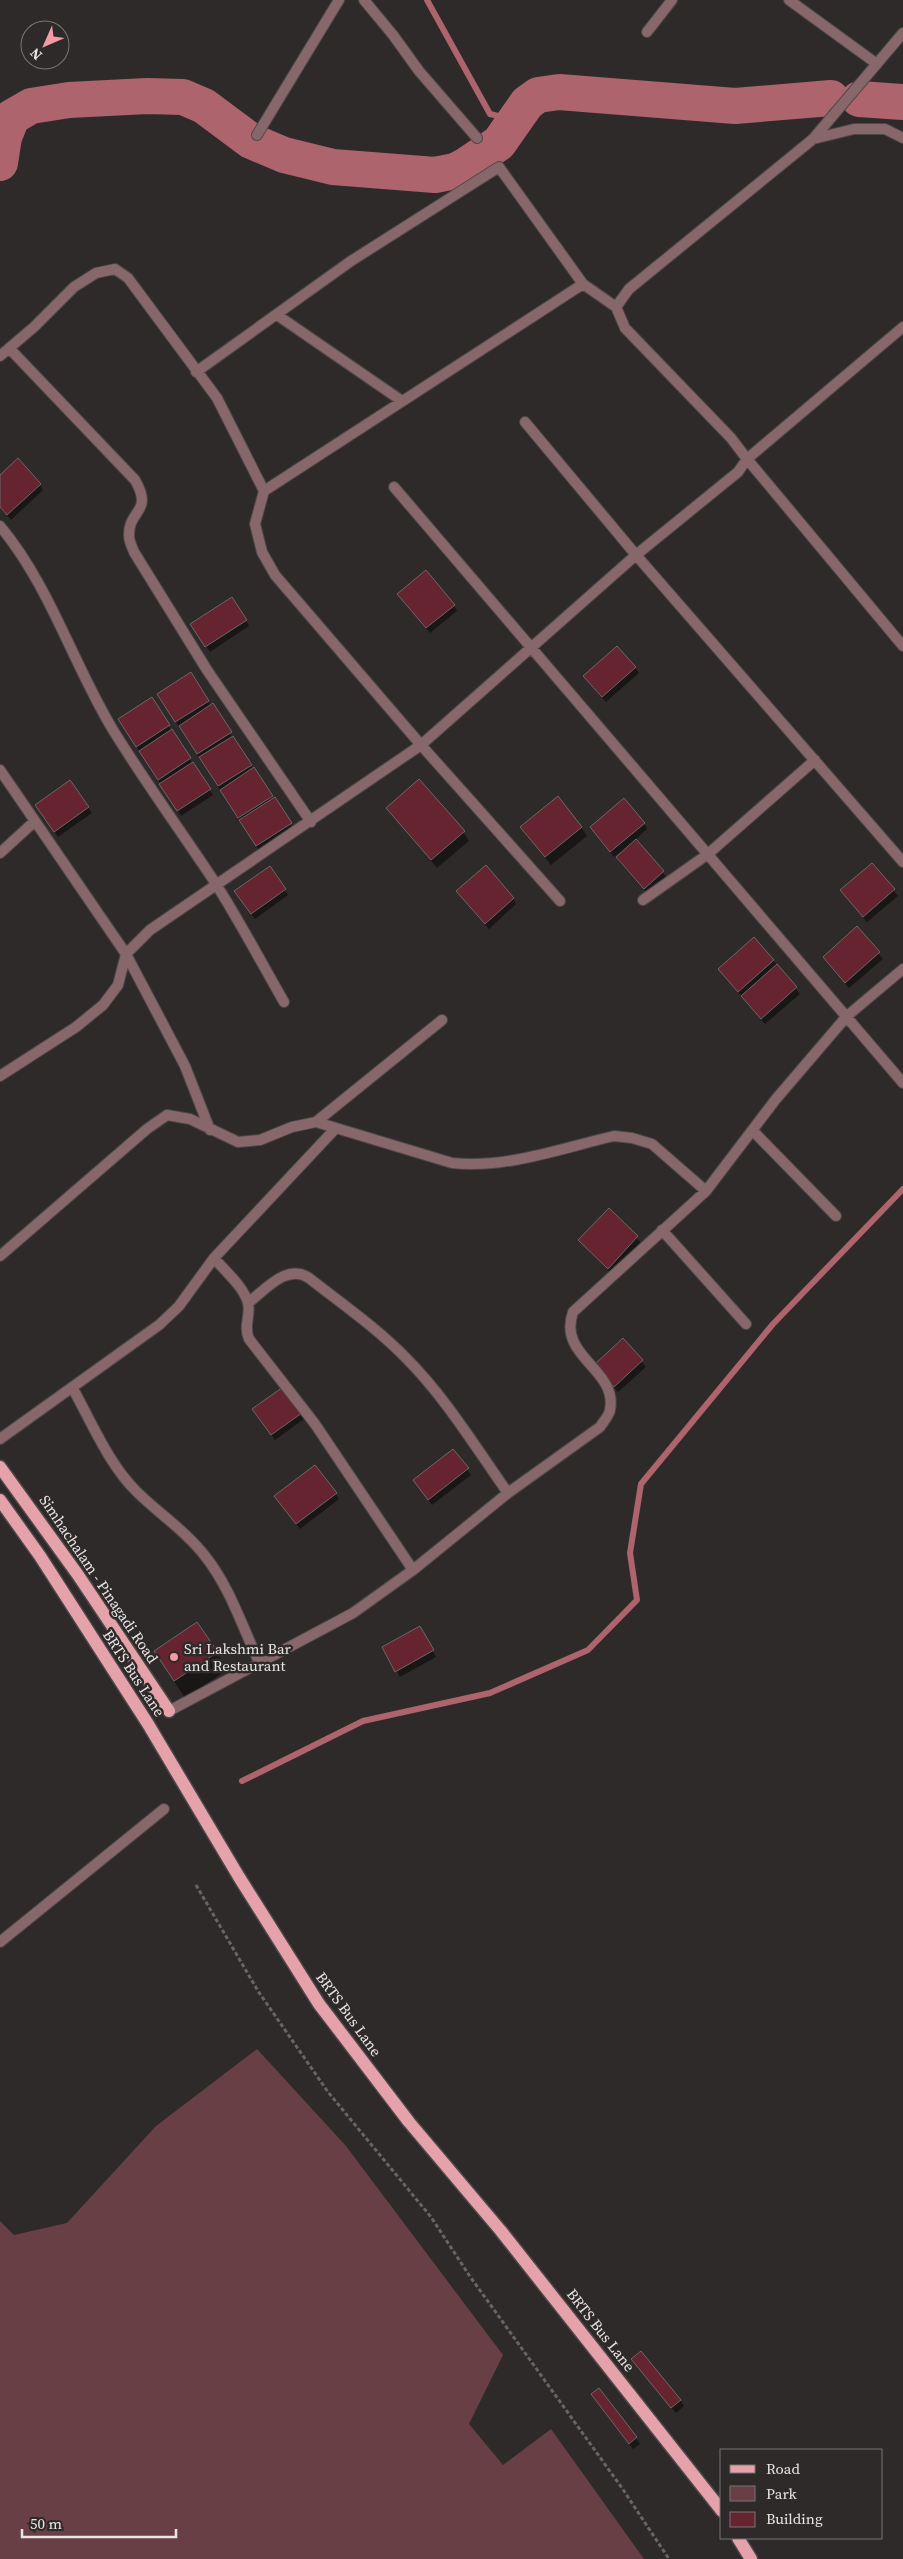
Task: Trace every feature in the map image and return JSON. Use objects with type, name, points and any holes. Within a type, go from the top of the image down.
[{"type":"main road","name":"Simhachalam - Pinagadi Road","points":[[0,1466],[78,1575],[169,1711]]},
{"type":"main road","name":"BRTS Bus Lane","points":[[0,1500],[40,1556],[148,1724],[239,1877],[319,2004],[409,2122],[501,2231],[720,2508]]},
{"type":"main road","points":[[739,2539],[751,2559]]},
{"type":"street","points":[[257,135],[339,0]]},
{"type":"street","points":[[364,0],[419,71],[477,138]]},
{"type":"street","points":[[647,32],[672,0]]},
{"type":"street","points":[[789,0],[877,64]]},
{"type":"street","points":[[616,307],[628,289],[813,139],[903,33]]},
{"type":"street","points":[[813,139],[854,129],[885,129],[903,138]]},
{"type":"street","points":[[196,372],[351,262],[499,167],[582,284],[616,307],[625,328],[731,438],[903,646]]},
{"type":"street","points":[[0,356],[74,287],[96,272],[115,269],[128,278],[217,398],[264,492]]},
{"type":"street","points":[[560,902],[421,745],[275,574],[262,552],[255,524],[264,492],[582,284]]},
{"type":"street","points":[[277,314],[402,402]]},
{"type":"street","points":[[0,1076],[76,1027],[102,1005],[118,985],[126,954],[150,930],[216,883],[311,822],[421,745],[636,555],[738,472],[747,459],[903,327]]},
{"type":"street","points":[[9,348],[135,480],[142,492],[143,504],[130,526],[128,538],[134,552],[207,670],[311,822]]},
{"type":"street","points":[[525,422],[636,555],[903,862]]},
{"type":"street","points":[[394,487],[903,1083]]},
{"type":"street","points":[[0,526],[17,547],[36,579],[80,672],[114,731],[216,883],[284,1002]]},
{"type":"street","points":[[643,900],[708,854],[815,760]]},
{"type":"street","points":[[0,770],[126,954],[186,1066],[210,1130]]},
{"type":"street","points":[[0,853],[35,821]]},
{"type":"street","points":[[169,1711],[197,1694],[260,1664],[352,1613],[413,1570],[508,1493],[600,1427],[610,1411],[609,1389],[570,1337],[569,1324],[573,1312],[706,1190],[776,1099],[846,1016],[901,973]]},
{"type":"street","points":[[0,1256],[159,1120],[176,1115],[190,1119],[238,1142],[260,1140],[292,1127],[316,1122],[442,1020]]},
{"type":"street","points":[[316,1122],[452,1163],[474,1166],[496,1164],[614,1136],[632,1138],[652,1144],[706,1190]]},
{"type":"street","points":[[0,1440],[159,1324],[179,1306],[214,1258],[335,1129]]},
{"type":"street","points":[[753,1131],[836,1216]]},
{"type":"street","points":[[662,1230],[746,1324]]},
{"type":"street","points":[[214,1258],[248,1303],[245,1326],[248,1339],[315,1424],[413,1570]]},
{"type":"street","points":[[248,1303],[287,1273],[302,1273],[309,1278],[390,1342],[407,1359],[426,1380],[508,1493]]},
{"type":"street","points":[[72,1387],[112,1460],[134,1490],[187,1536],[206,1556],[224,1587],[260,1664]]},
{"type":"street","points":[[0,1942],[164,1809]]},
{"type":"path","points":[[196,1885],[258,1991],[328,2092],[431,2217],[469,2275],[622,2488],[669,2559]]},
{"type":"green space","points":[[257,2049],[346,2146],[503,2355],[469,2424],[503,2465],[551,2429],[644,2559],[0,2559],[0,2221],[14,2235],[67,2223],[156,2126]]},
{"type":"building","points":[[18,458],[41,484],[7,515],[0,507],[0,475]]},
{"type":"building","points":[[426,570],[455,605],[426,628],[397,594]]},
{"type":"building","points":[[232,597],[247,620],[205,647],[190,624]]},
{"type":"building","points":[[617,646],[636,667],[602,697],[583,676]]},
{"type":"building","points":[[191,672],[209,701],[175,722],[157,694]]},
{"type":"building","points":[[152,697],[170,725],[136,747],[118,719]]},
{"type":"building","points":[[213,703],[232,732],[197,754],[179,726]]},
{"type":"building","points":[[172,729],[191,758],[158,780],[139,751]]},
{"type":"building","points":[[233,736],[252,765],[218,786],[199,757]]},
{"type":"building","points":[[193,762],[211,789],[177,811],[159,784]]},
{"type":"building","points":[[254,767],[273,796],[238,818],[220,790]]},
{"type":"building","points":[[419,779],[465,831],[431,860],[386,808]]},
{"type":"building","points":[[70,780],[89,807],[54,832],[35,805]]},
{"type":"building","points":[[558,796],[582,827],[545,857],[520,827]]},
{"type":"building","points":[[275,797],[292,823],[256,846],[239,820]]},
{"type":"building","points":[[624,798],[645,823],[610,852],[590,827]]},
{"type":"building","points":[[636,839],[664,871],[644,889],[616,857]]},
{"type":"building","points":[[872,863],[895,889],[863,917],[840,890]]},
{"type":"building","points":[[486,865],[514,898],[485,924],[456,891]]},
{"type":"building","points":[[270,866],[286,889],[251,914],[234,891]]},
{"type":"building","points":[[857,926],[880,952],[845,983],[823,957]]},
{"type":"building","points":[[754,937],[774,960],[738,992],[718,969]]},
{"type":"building","points":[[777,964],[797,987],[761,1019],[741,996]]},
{"type":"building","points":[[609,1208],[638,1236],[608,1269],[578,1240]]},
{"type":"building","points":[[623,1338],[643,1360],[614,1387],[594,1365]]},
{"type":"building","points":[[283,1387],[302,1413],[271,1435],[252,1409]]},
{"type":"building","points":[[453,1449],[469,1468],[428,1500],[413,1480]]},
{"type":"building","points":[[315,1465],[337,1493],[296,1524],[274,1496]]},
{"type":"building","points":[[197,1622],[218,1652],[174,1681],[154,1651]]},
{"type":"building","points":[[420,1626],[434,1650],[395,1672],[382,1647]]},
{"type":"building","points":[[641,2351],[681,2400],[671,2408],[631,2359]]},
{"type":"building","points":[[599,2388],[637,2437],[629,2444],[591,2394]]},
{"type":"waterway","points":[[427,0],[490,114],[502,117],[517,117]]},
{"type":"waterway","points":[[0,163],[4,137],[12,117],[31,106],[69,100],[147,96],[183,97],[204,106],[251,141],[284,155],[333,167],[435,175],[455,171],[499,143],[527,103],[538,95],[559,92],[735,106],[831,98]]},
{"type":"waterway","points":[[859,99],[903,102]]},
{"type":"waterway","points":[[242,1781],[363,1721],[490,1693],[588,1650],[637,1600],[630,1553],[641,1484],[773,1324],[903,1189]]},
{"type":"place","name":"Sri Lakshmi Bar and Restaurant","points":[[174,1657]]}]
